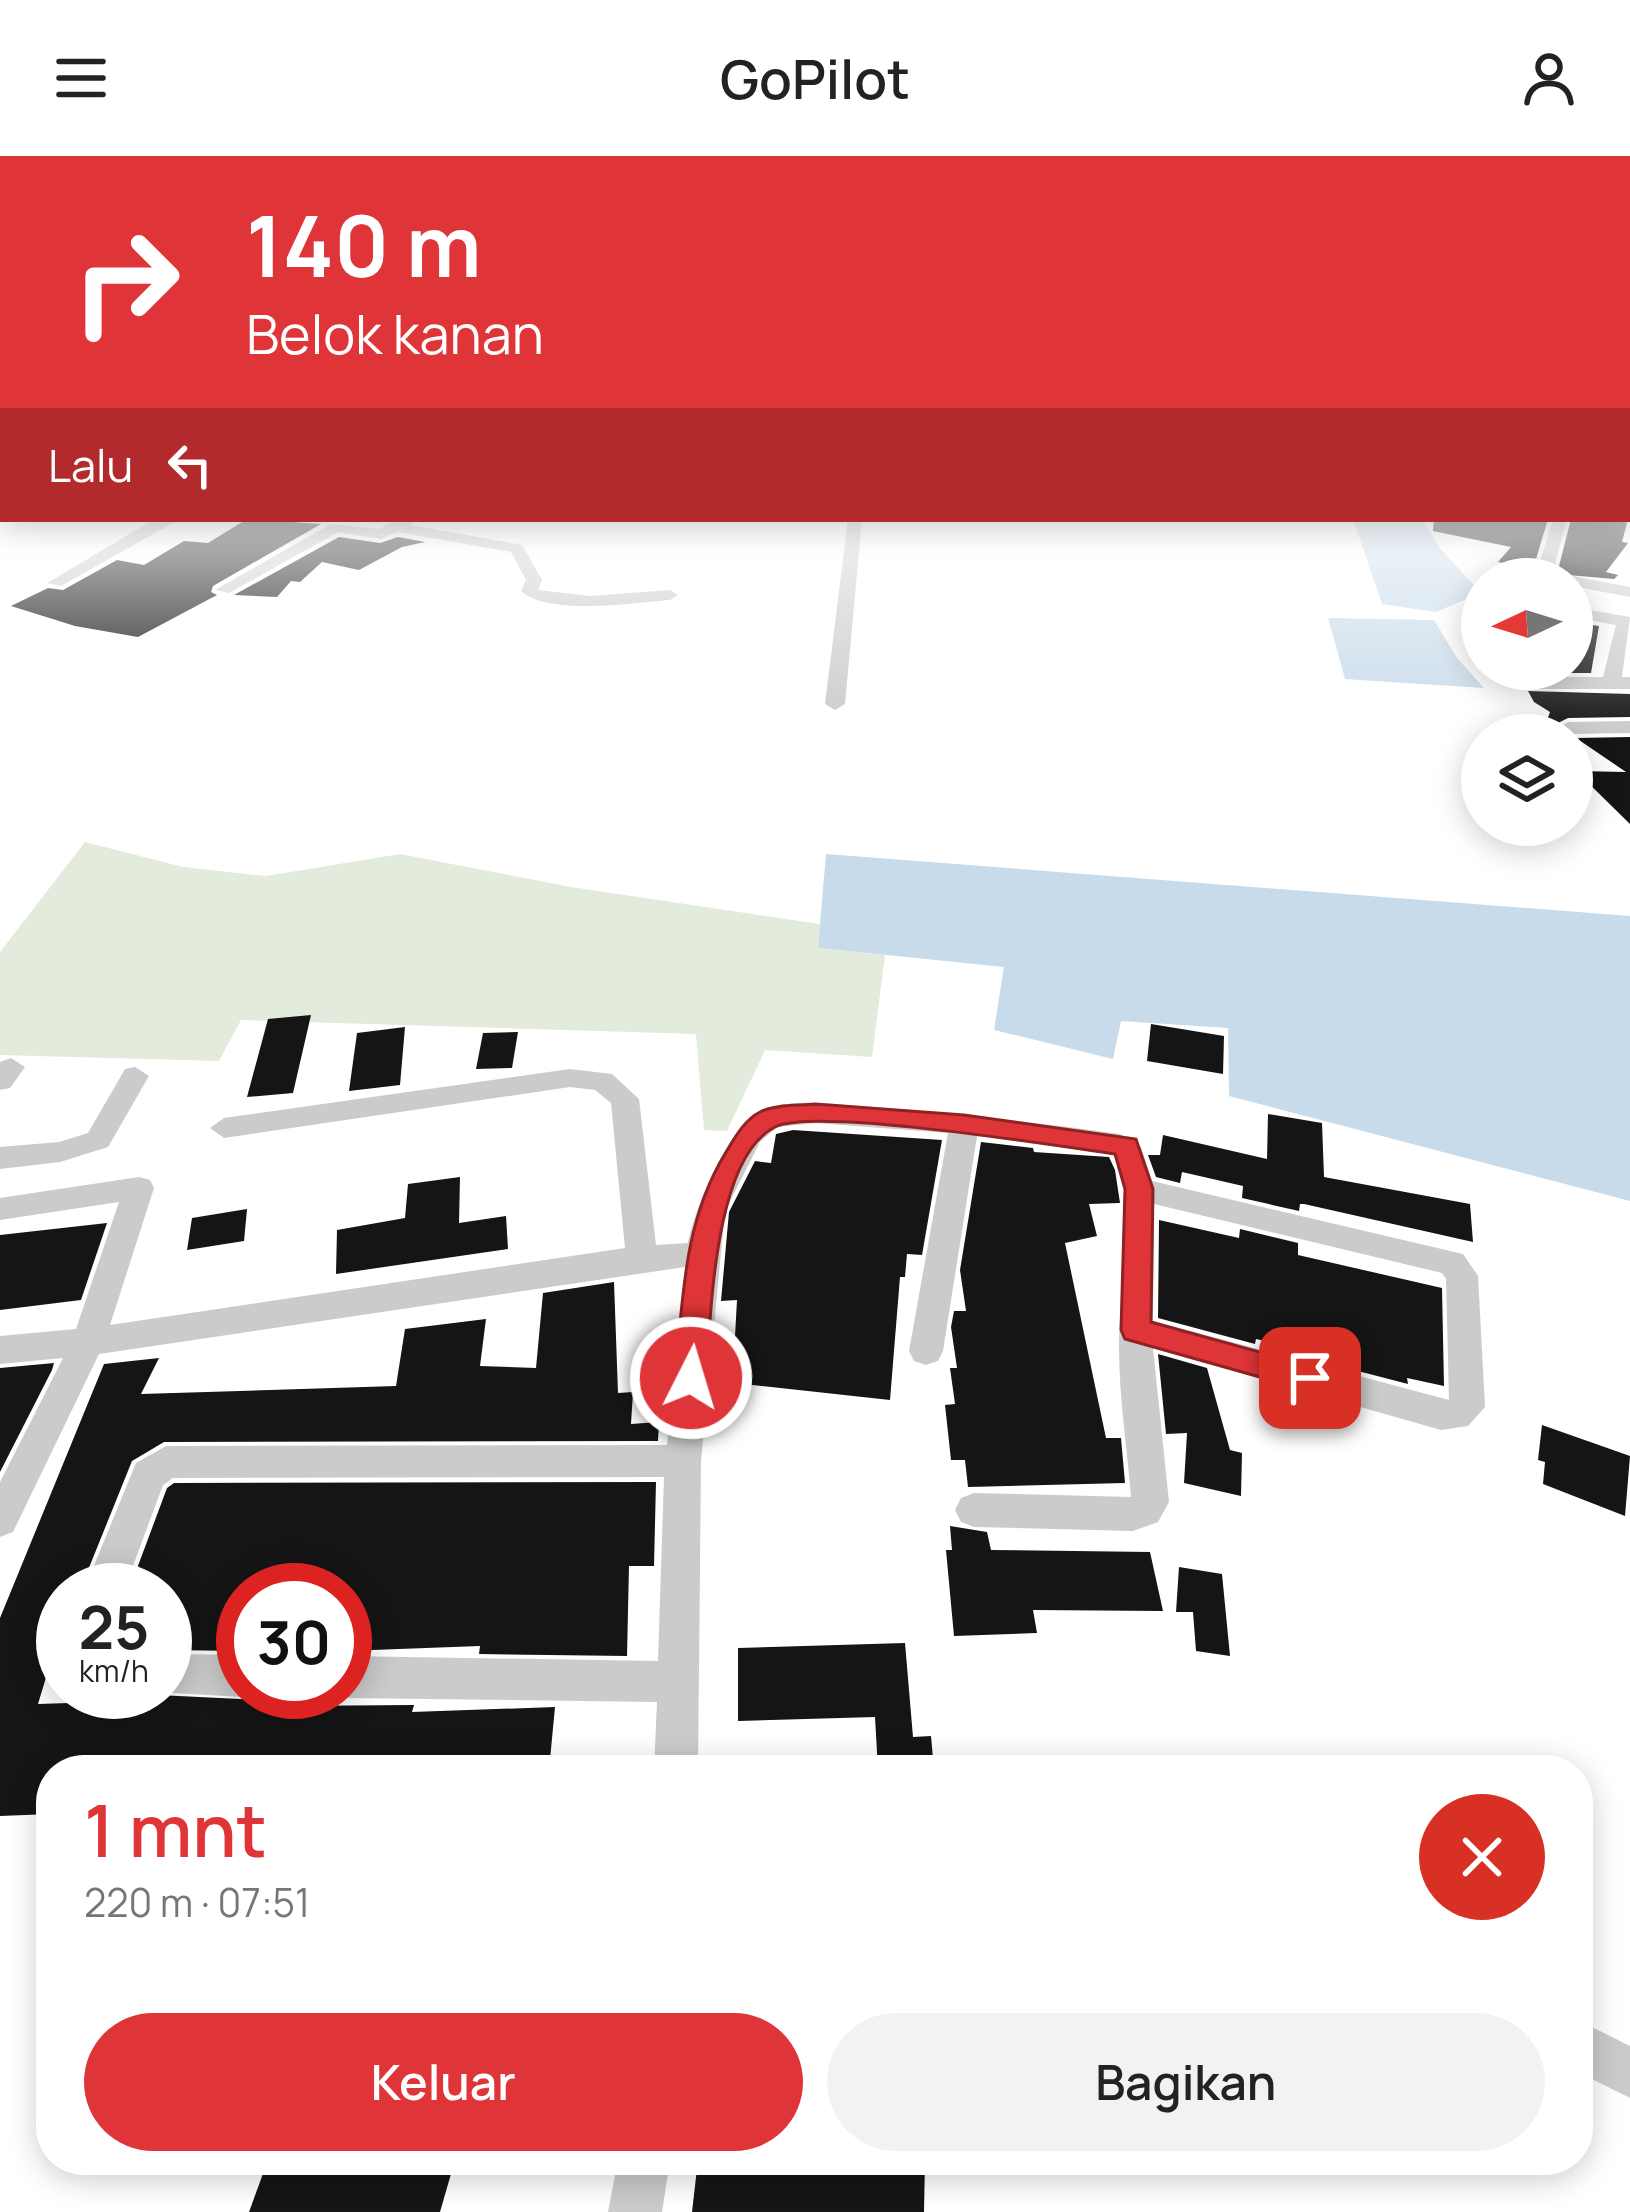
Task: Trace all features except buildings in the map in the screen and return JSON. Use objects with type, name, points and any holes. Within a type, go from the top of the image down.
[{"type":"street","points":[[55,583],[126,544]]},
{"type":"street","points":[[223,590],[306,544]]},
{"type":"street","points":[[499,544],[517,548],[534,580],[529,591],[534,594],[590,601],[670,595]]},
{"type":"street","points":[[835,704],[852,544]]},
{"type":"street","points":[[1593,585],[1627,591],[1630,570]]},
{"type":"street","points":[[1593,616],[1628,622],[1620,682]]},
{"type":"street","points":[[1593,728],[1630,727]]},
{"type":"street","points":[[0,1158],[60,1152],[98,1140],[136,1076]]},
{"type":"street","points":[[224,1128],[546,1080],[602,1081],[625,1099],[642,1258]]},
{"type":"street","points":[[677,1755],[683,1461],[702,1254],[710,1210],[723,1180],[749,1136],[769,1118],[815,1113],[964,1124],[1126,1146],[1139,1189],[1136,1330],[1150,1494],[1145,1510],[1133,1514],[974,1510]]},
{"type":"street","points":[[926,1351],[964,1124]]},
{"type":"street","points":[[0,1209],[139,1188],[88,1342],[0,1520]]},
{"type":"street","points":[[1136,1330],[1441,1415],[1456,1415],[1467,1407],[1462,1276],[1457,1266],[1139,1189]]},
{"type":"street","points":[[0,1350],[88,1342],[642,1258],[702,1254]]},
{"type":"street","points":[[115,1563],[149,1475],[166,1462],[683,1461]]},
{"type":"street","points":[[372,1678],[679,1682]]},
{"type":"street","points":[[1593,2053],[1630,2073]]},
{"type":"street","points":[[635,2212],[641,2175]]},
{"type":"green space","points":[[85,842],[183,867],[266,876],[400,854],[571,887],[820,924],[818,948],[885,955],[872,1057],[765,1050],[727,1131],[704,1130],[696,1034],[241,1020],[219,1061],[0,1055],[0,952]]},
{"type":"water","points":[[1362,544],[1437,544],[1461,571],[1461,601],[1436,612],[1382,604]]},
{"type":"water","points":[[1328,618],[1434,620],[1461,662],[1461,687],[1345,679]]},
{"type":"water","points":[[826,854],[1630,916],[1630,1201],[1229,1096],[1228,1028],[1121,1021],[1113,1059],[994,1030],[1004,967],[818,948]]},
{"type":"route","points":[[691,1378],[710,1210],[749,1136],[769,1118],[785,1113],[964,1124],[1126,1146],[1139,1189],[1136,1330],[1310,1378]]}]
